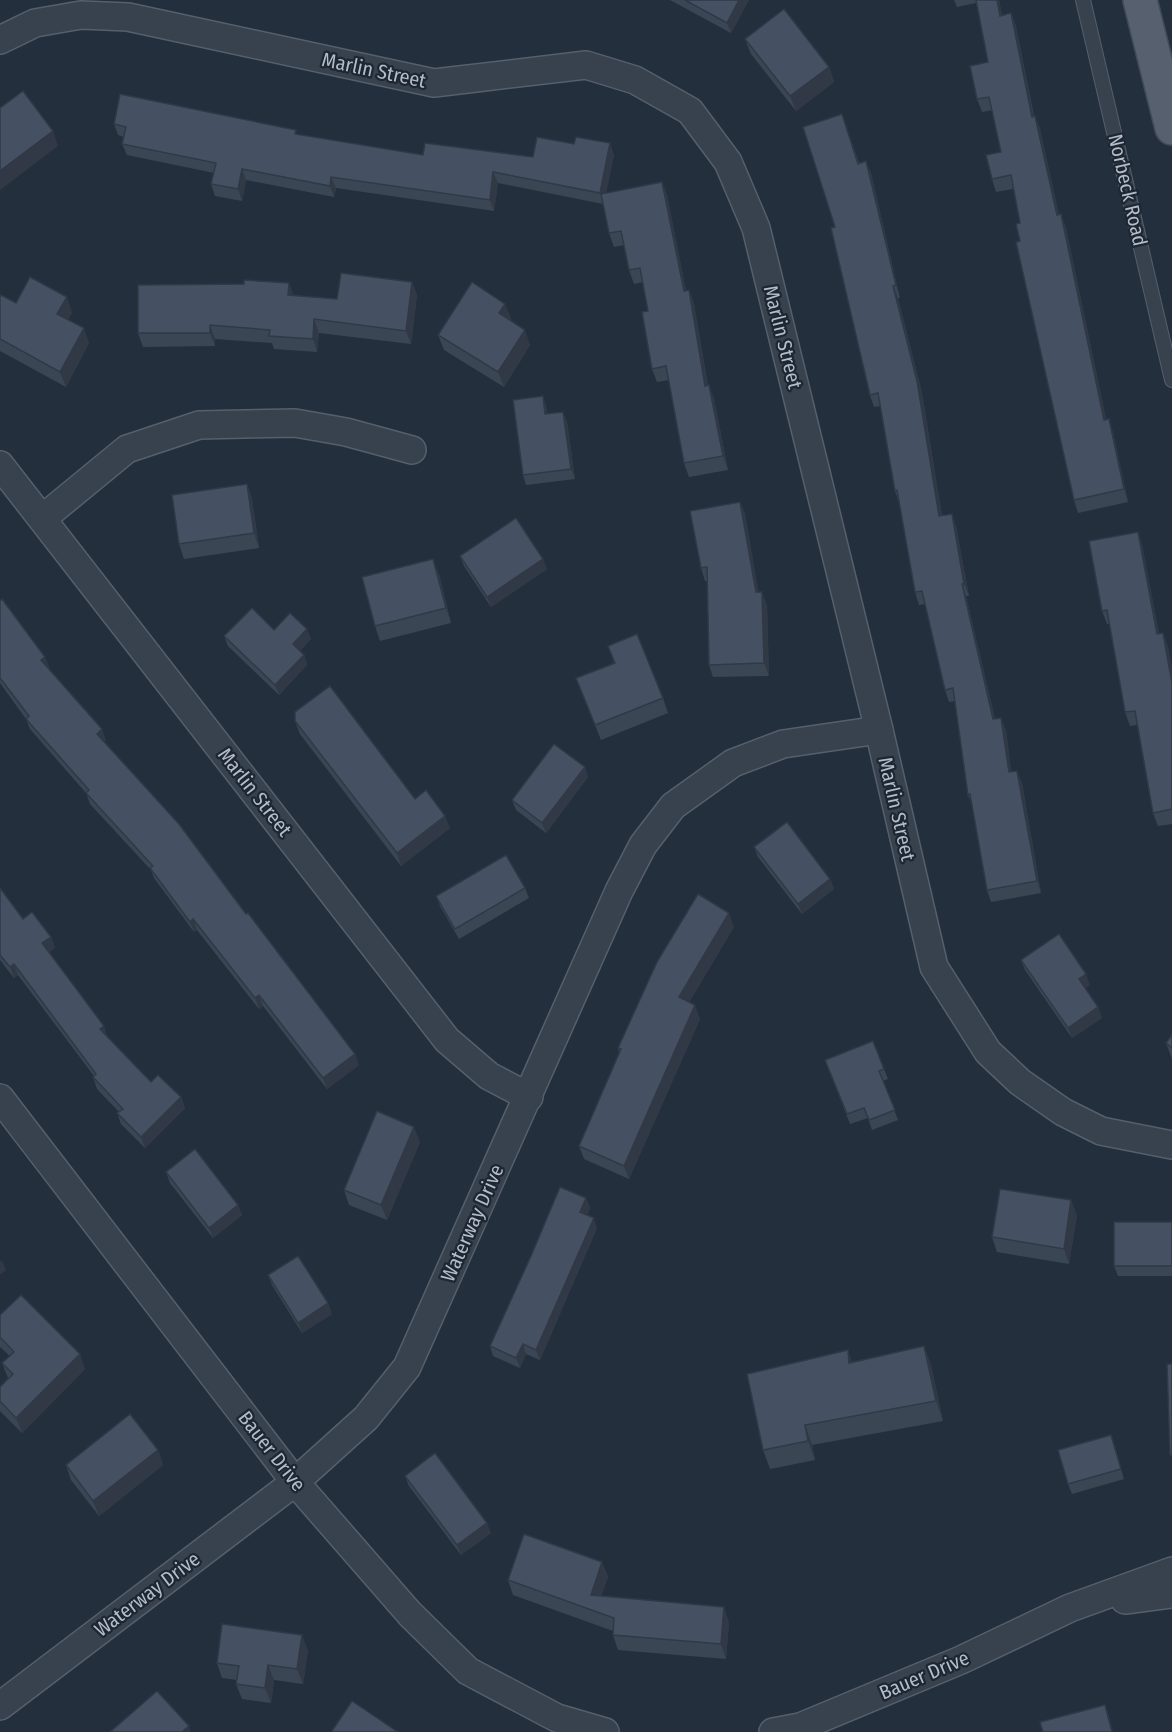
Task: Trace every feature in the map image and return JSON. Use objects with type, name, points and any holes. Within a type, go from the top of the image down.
[{"type":"main road","points":[[1140,0],[1172,128]]},
{"type":"street","name":"Marlin Street","points":[[0,40],[35,23],[81,15],[128,17],[434,83],[586,65],[635,80],[690,111],[728,162],[756,228],[879,730],[934,967],[988,1052],[1020,1082],[1063,1112],[1101,1131],[1172,1145]]},
{"type":"street","points":[[43,518],[127,449],[200,425],[295,423],[346,432],[412,450]]},
{"type":"street","name":"Marlin Street","points":[[0,465],[447,1040],[489,1076],[529,1097]]},
{"type":"street","name":"Waterway Drive","points":[[0,1706],[296,1482],[366,1418],[407,1366],[619,891],[643,845],[673,806],[733,763],[783,744],[879,730]]},
{"type":"street","name":"Bauer Drive","points":[[0,1098],[296,1482],[410,1614],[468,1671],[557,1718],[605,1732]]},
{"type":"street","name":"Bauer Drive","points":[[773,1732],[800,1727],[961,1660],[1070,1608],[1172,1571]]},
{"type":"street","name":"Bauer Drive","points":[[1070,1608],[1172,1594]]},
{"type":"lane","name":"Norbeck Road","points":[[1083,0],[1172,380]]},
{"type":"building","points":[[685,0],[739,0],[727,23]]},
{"type":"building","points":[[976,0],[997,0],[1000,16],[1011,13],[1032,117],[1035,116],[1057,215],[1061,214],[1104,420],[1109,419],[1124,489],[1074,500],[1016,242],[1020,241],[1016,224],[1020,223],[1011,175],[992,179],[986,155],[1001,152],[989,97],[977,99],[970,66],[988,62]]},
{"type":"building","points":[[784,9],[829,67],[790,96],[745,39]]},
{"type":"building","points":[[23,91],[53,131],[0,171],[0,108]]},
{"type":"building","points":[[120,94],[296,130],[295,134],[423,155],[425,143],[533,157],[537,137],[574,144],[576,137],[610,143],[600,193],[493,172],[490,200],[331,177],[330,186],[242,169],[238,189],[211,184],[216,163],[122,144],[126,127],[114,124]]},
{"type":"building","points":[[842,114],[858,164],[866,161],[896,285],[893,286],[917,381],[939,516],[952,514],[964,584],[962,584],[993,719],[1001,718],[1009,772],[1017,771],[1037,881],[987,890],[970,794],[968,795],[953,688],[945,690],[922,591],[915,592],[878,393],[870,395],[831,228],[835,227],[803,127]]},
{"type":"building","points":[[662,182],[684,291],[689,290],[705,386],[709,385],[723,456],[684,463],[666,366],[652,369],[642,312],[648,311],[640,268],[629,270],[621,231],[609,233],[601,194]]},
{"type":"building","points":[[341,273],[412,282],[406,331],[314,319],[313,339],[269,336],[270,330],[210,325],[210,333],[138,333],[138,285],[244,284],[244,280],[289,283],[288,295],[337,299]]},
{"type":"building","points":[[30,277],[67,297],[57,314],[84,328],[60,372],[0,339],[0,297],[1,295],[16,303]]},
{"type":"building","points":[[472,282],[505,304],[499,313],[525,330],[498,372],[438,335]]},
{"type":"building","points":[[543,396],[545,414],[563,412],[571,469],[523,475],[513,400]]},
{"type":"building","points":[[247,484],[254,533],[179,544],[172,495]]},
{"type":"building","points":[[740,502],[756,592],[762,592],[764,663],[709,665],[707,567],[701,568],[690,511]]},
{"type":"building","points":[[516,518],[543,559],[487,597],[460,556]]},
{"type":"building","points":[[1138,532],[1157,634],[1163,633],[1172,683],[1172,809],[1153,813],[1135,711],[1125,712],[1107,610],[1102,611],[1089,541]]},
{"type":"building","points":[[433,559],[446,608],[375,626],[362,577]]},
{"type":"building","points":[[2,599],[45,657],[41,660],[102,729],[97,734],[179,824],[355,1054],[323,1078],[259,995],[255,998],[193,919],[190,922],[150,868],[153,866],[86,793],[89,790],[26,719],[29,716],[0,678],[0,601]]},
{"type":"building","points":[[252,608],[274,630],[290,613],[307,629],[293,644],[304,655],[275,685],[224,636]]},
{"type":"building","points":[[637,634],[663,698],[595,725],[576,678],[615,663],[608,646]]},
{"type":"building","points":[[330,686],[415,799],[426,790],[445,816],[397,853],[295,721],[295,712]]},
{"type":"building","points":[[554,744],[585,767],[542,823],[512,800]]},
{"type":"building","points":[[787,822],[830,879],[798,904],[754,847]]},
{"type":"building","points":[[506,855],[525,888],[455,929],[436,896]]},
{"type":"building","points":[[0,888],[23,919],[32,912],[51,937],[42,943],[104,1026],[100,1029],[151,1082],[158,1075],[181,1097],[141,1137],[117,1113],[123,1109],[93,1077],[96,1074],[14,964],[10,967],[0,955]]},
{"type":"building","points":[[698,894],[729,913],[679,997],[695,1005],[624,1166],[579,1146],[621,1049],[618,1048],[657,962]]},
{"type":"building","points":[[1059,934],[1086,974],[1079,979],[1098,1007],[1068,1028],[1021,960]]},
{"type":"building","points":[[1172,1035],[1172,1048],[1166,1043]]},
{"type":"building","points":[[873,1041],[884,1069],[879,1071],[895,1110],[869,1120],[864,1108],[847,1114],[825,1060]]},
{"type":"building","points":[[377,1111],[414,1127],[381,1205],[344,1190]]},
{"type":"building","points":[[195,1149],[238,1205],[209,1228],[166,1172]]},
{"type":"building","points":[[560,1187],[586,1198],[580,1212],[594,1218],[536,1350],[523,1344],[516,1358],[490,1346]]},
{"type":"building","points":[[1000,1189],[1071,1200],[1064,1249],[992,1237]]},
{"type":"building","points":[[1114,1222],[1172,1222],[1172,1266],[1114,1266]]},
{"type":"building","points":[[298,1256],[328,1303],[298,1323],[268,1275]]},
{"type":"building","points":[[21,1295],[80,1354],[16,1418],[0,1401],[0,1387],[13,1374],[2,1363],[14,1352],[0,1337],[0,1315]]},
{"type":"building","points":[[924,1346],[936,1401],[805,1425],[808,1441],[763,1450],[747,1374],[848,1350],[849,1363]]},
{"type":"building","points":[[1167,1364],[1172,1364],[1172,1455],[1170,1455]]},
{"type":"building","points":[[130,1414],[158,1450],[93,1501],[66,1465]]},
{"type":"building","points":[[1111,1435],[1121,1469],[1068,1484],[1058,1450]]},
{"type":"building","points":[[435,1453],[487,1523],[457,1545],[405,1476]]},
{"type":"building","points":[[524,1534],[602,1562],[591,1595],[724,1607],[721,1644],[613,1635],[614,1618],[508,1580]]},
{"type":"building","points":[[222,1624],[302,1635],[297,1669],[268,1665],[265,1688],[236,1684],[239,1666],[217,1663]]},
{"type":"building","points":[[157,1691],[189,1726],[182,1732],[110,1732]]},
{"type":"building","points":[[352,1701],[398,1732],[333,1732]]},
{"type":"building","points":[[1105,1705],[1112,1732],[1043,1732],[1040,1722]]}]
